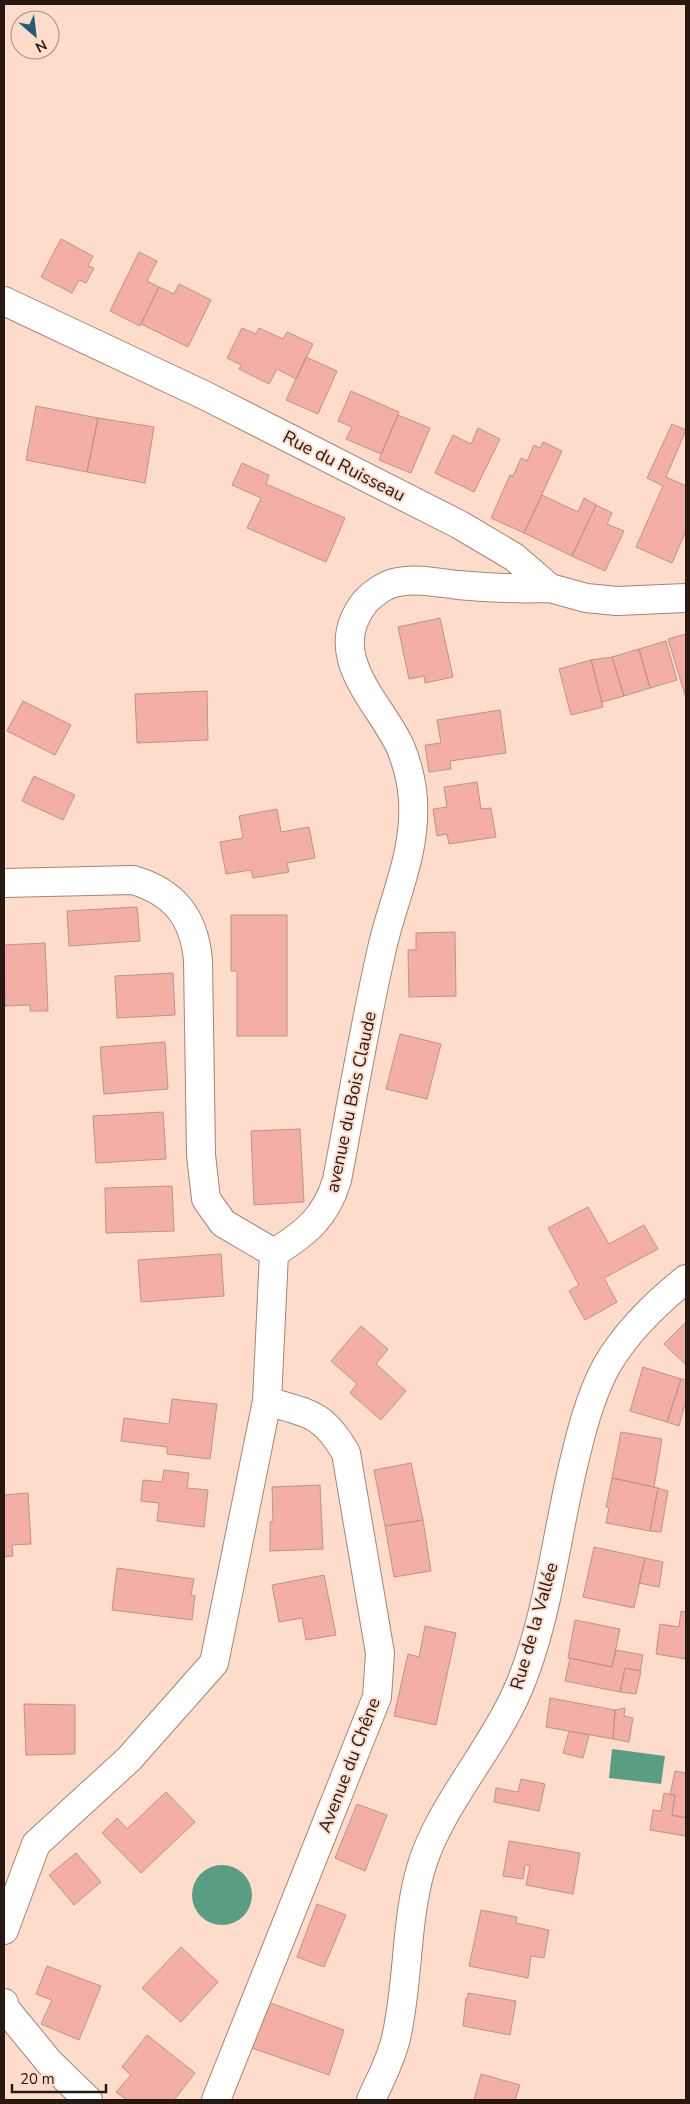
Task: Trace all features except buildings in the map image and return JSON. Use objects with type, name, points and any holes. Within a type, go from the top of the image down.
[{"type":"street","name":"Rue du Ruisseau","points":[[4,301],[206,396],[451,520],[514,556],[550,588],[586,598],[617,601],[686,598]]},
{"type":"street","name":"avenue du Bois Claude","points":[[274,1253],[292,1242],[322,1215],[331,1200],[337,1180],[383,945],[407,867],[413,834],[412,783],[399,745],[360,683],[355,670],[350,638],[354,619],[366,601],[375,592],[398,582],[423,581],[490,588],[550,588]]},
{"type":"street","points":[[4,882],[133,880],[163,893],[183,912],[196,941],[198,960],[201,1155],[206,1199],[223,1223],[274,1253],[267,1401],[214,1663],[129,1759],[36,1844],[4,1930]]},
{"type":"street","name":"Rue de la Vallée","points":[[371,2100],[396,2040],[406,1976],[410,1930],[422,1867],[444,1816],[502,1722],[528,1662],[556,1549],[566,1493],[582,1427],[594,1394],[607,1365],[622,1343],[662,1300],[686,1279]]},
{"type":"street","name":"Avenue du Chêne","points":[[216,2100],[377,1697],[380,1653],[346,1452],[335,1434],[318,1417],[267,1401]]},
{"type":"street","points":[[4,2003],[4,2008],[49,2062],[88,2100]]},
{"type":"shaded area","points":[[612,1749],[665,1756],[661,1784],[609,1778]]},
{"type":"shaded area","points":[[222,1865],[239,1870],[247,1878],[252,1895],[247,1912],[239,1920],[222,1925],[205,1920],[197,1912],[192,1895],[197,1878],[205,1870]]}]
